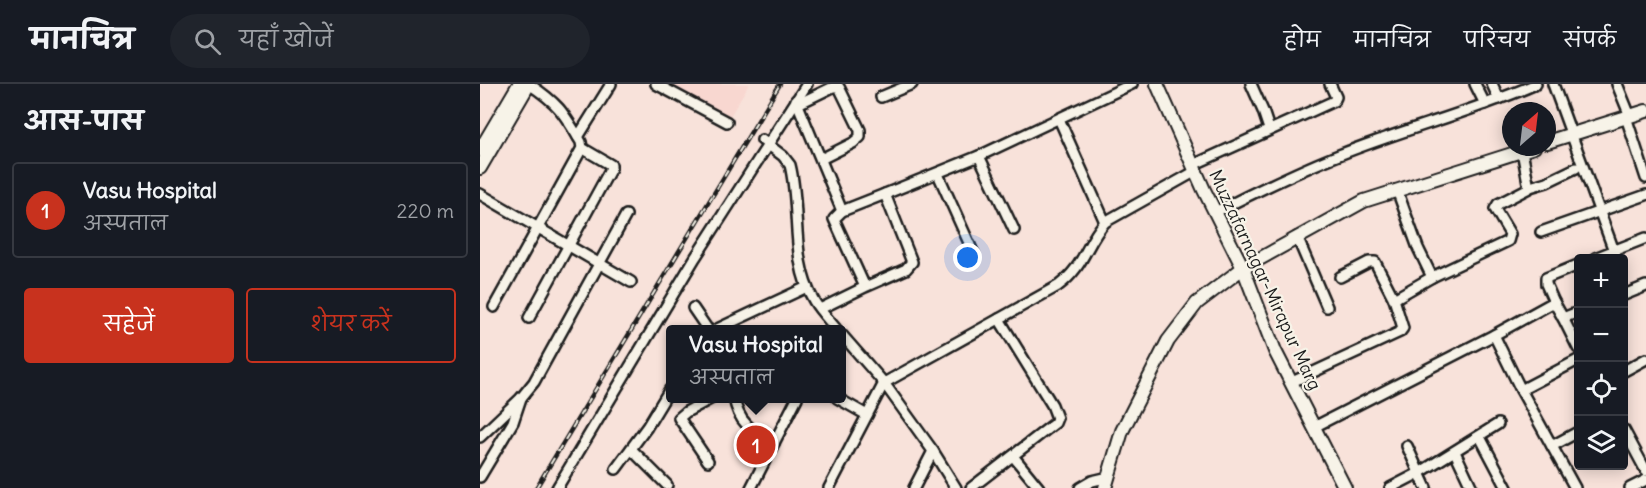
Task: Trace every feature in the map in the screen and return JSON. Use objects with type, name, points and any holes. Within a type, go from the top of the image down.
[{"type":"main road","points":[[480,150],[519,84]]},
{"type":"main road","points":[[480,168],[529,84]]},
{"type":"main road","name":"Muzzafarnagar-Mirapur Marg","points":[[1157,84],[1194,168],[1243,268],[1275,351],[1345,488]]},
{"type":"main road","points":[[1556,139],[1646,111]]},
{"type":"main road","points":[[1107,482],[1122,430],[1168,341],[1197,303],[1243,268],[1364,201],[1506,156]]},
{"type":"street","points":[[529,84],[554,101],[565,114],[582,148],[607,162],[611,167],[529,318]]},
{"type":"street","points":[[578,138],[611,84]]},
{"type":"street","points":[[656,84],[727,122]]},
{"type":"street","points":[[557,488],[765,142],[797,102],[807,84]]},
{"type":"street","points":[[881,97],[912,84]]},
{"type":"street","points":[[865,286],[834,221],[835,216],[842,211],[980,156],[1132,84]]},
{"type":"street","points":[[1251,84],[1269,129]]},
{"type":"street","points":[[829,488],[884,383],[1058,286],[1073,273],[1097,232],[1106,222],[1194,168],[1269,129],[1335,101],[1336,97],[1330,84]]},
{"type":"street","points":[[1476,84],[1485,104]]},
{"type":"street","points":[[1492,84],[1499,99]]},
{"type":"street","points":[[1215,212],[1338,155],[1536,84]]},
{"type":"street","points":[[1553,84],[1614,251]]},
{"type":"street","points":[[1617,84],[1646,178]]},
{"type":"street","points":[[797,102],[833,87],[839,87],[860,130],[860,137],[854,143],[821,159]]},
{"type":"street","points":[[797,102],[842,211]]},
{"type":"street","points":[[1059,119],[1106,222]]},
{"type":"street","points":[[571,125],[586,124]]},
{"type":"street","points":[[765,142],[783,156],[791,168],[800,250],[807,287],[814,302],[833,325]]},
{"type":"street","points":[[494,307],[582,148]]},
{"type":"street","points":[[980,156],[1014,230]]},
{"type":"street","points":[[1528,156],[1530,187]]},
{"type":"street","points":[[1394,299],[1431,277],[1508,241],[1510,234],[1495,207],[1530,187],[1576,168]]},
{"type":"street","points":[[938,174],[974,255]]},
{"type":"street","points":[[1397,190],[1431,277]]},
{"type":"street","points":[[480,194],[631,282]]},
{"type":"street","points":[[820,309],[865,286],[906,269],[912,262],[885,194]]},
{"type":"street","points":[[1541,232],[1646,195]]},
{"type":"street","points":[[480,437],[521,398],[534,382],[626,215]]},
{"type":"street","points":[[1297,237],[1327,307]]},
{"type":"street","points":[[1606,254],[1646,238]]},
{"type":"street","points":[[1292,382],[1400,332],[1403,325],[1394,299],[1373,261],[1340,278]]},
{"type":"street","points":[[1574,267],[1546,278],[1546,284],[1554,302],[1574,340]]},
{"type":"street","points":[[1628,293],[1646,286]]},
{"type":"street","points":[[726,325],[807,287]]},
{"type":"street","points":[[1314,427],[1554,302]]},
{"type":"street","points":[[693,308],[705,325]]},
{"type":"street","points":[[1563,318],[1574,314]]},
{"type":"street","points":[[971,488],[1055,423],[1057,418],[1052,405],[999,319]]},
{"type":"street","points":[[1494,335],[1521,390],[1575,488]]},
{"type":"street","points":[[846,340],[884,383],[933,451],[956,488]]},
{"type":"street","points":[[1628,368],[1646,359]]},
{"type":"street","points":[[1521,390],[1574,362]]},
{"type":"street","points":[[616,468],[666,395]]},
{"type":"street","points":[[480,477],[513,422],[521,398]]},
{"type":"street","points":[[704,403],[679,418],[708,461]]},
{"type":"street","points":[[735,403],[741,420],[752,430],[774,443]]},
{"type":"street","points":[[751,488],[795,403]]},
{"type":"street","points":[[844,403],[867,415]]},
{"type":"street","points":[[1390,488],[1455,452],[1498,424]]},
{"type":"street","points":[[1552,446],[1574,434]]},
{"type":"street","points":[[1480,437],[1507,488]]},
{"type":"street","points":[[1628,439],[1646,471]]},
{"type":"street","points":[[1407,446],[1426,488]]},
{"type":"street","points":[[631,449],[667,485]]},
{"type":"street","points":[[914,488],[933,451]]},
{"type":"street","points":[[1455,452],[1472,488]]},
{"type":"street","points":[[1013,456],[1039,488]]},
{"type":"street","points":[[1630,488],[1646,480]]},
{"type":"street","points":[[1080,488],[1092,481],[1107,482]]},
{"type":"shaded area","points":[[667,84],[749,84],[729,118]]},
{"type":"building","points":[[748,436],[771,448],[765,459],[742,448]]},
{"type":"railway","points":[[536,488],[780,84]]},
{"type":"place","name":"Vasu Hospital","points":[[756,445]]}]
